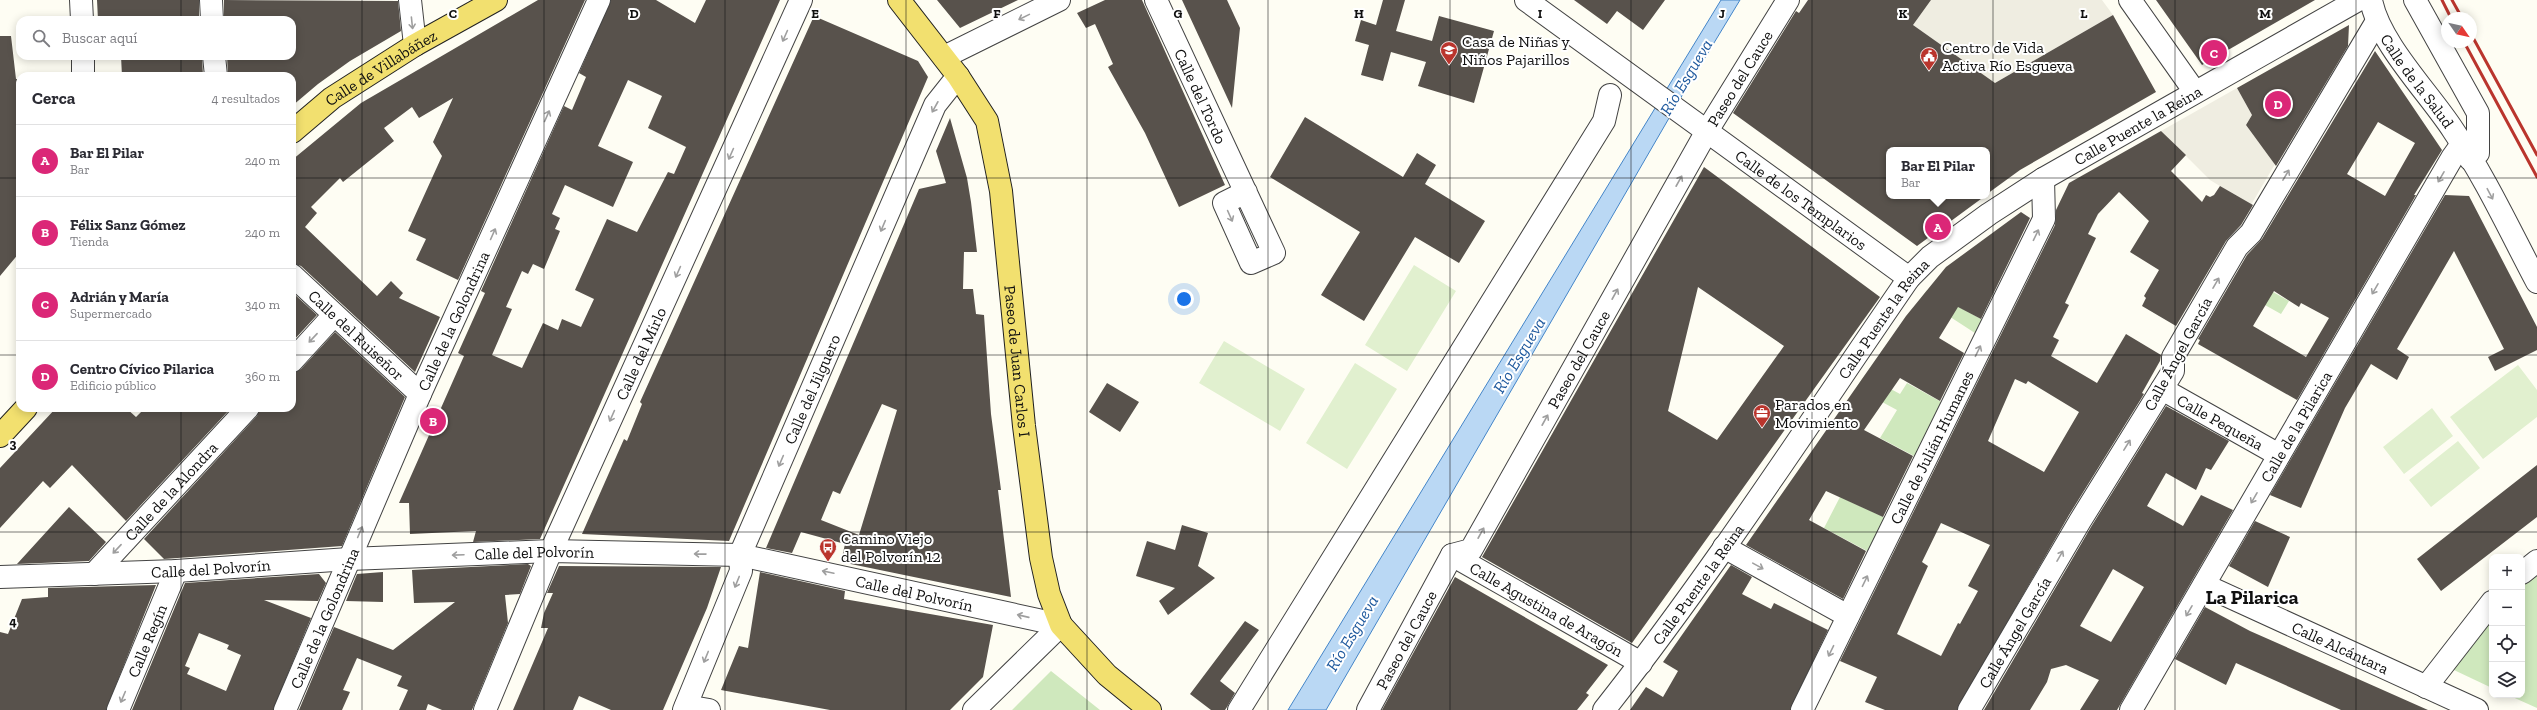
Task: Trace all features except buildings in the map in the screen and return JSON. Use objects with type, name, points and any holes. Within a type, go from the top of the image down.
[{"type":"main road","name":"Calle de Villabáñez","points":[[296,129],[332,98],[415,45],[496,0]]},
{"type":"main road","name":"Paseo de Juan Carlos I","points":[[898,0],[958,76],[987,121],[1001,191],[1024,426],[1041,558],[1049,594],[1061,625],[1107,675],[1150,710]]},
{"type":"main road","points":[[0,436],[22,412]]},
{"type":"street","points":[[81,0],[82,16]]},
{"type":"street","points":[[211,0],[212,16]]},
{"type":"street","points":[[410,0],[415,45]]},
{"type":"street","name":"Calle de la Golondrina","points":[[285,710],[420,394],[599,0]]},
{"type":"street","name":"Calle del Mirlo","points":[[485,710],[551,552],[801,0]]},
{"type":"street","points":[[944,57],[1059,0]]},
{"type":"street","name":"Calle del Tordo","points":[[1156,0],[1246,192]]},
{"type":"street","name":"Calle de los Templarios","points":[[1526,0],[1909,278]]},
{"type":"street","name":"Paseo del Cauce","points":[[1368,710],[1452,555],[1471,550],[1700,126],[1788,0]]},
{"type":"street","points":[[2130,0],[2195,92]]},
{"type":"street","name":"Calle Puente la Reina","points":[[1604,710],[1641,663],[1724,547],[1909,278],[1930,257],[1983,218],[2043,180],[2358,0]]},
{"type":"street","name":"Calle de la Salud","points":[[2371,0],[2377,21],[2411,74],[2466,151],[2537,282]]},
{"type":"street","name":"Calle de la Salud","points":[[2415,0],[2478,113],[2478,153],[2466,151]]},
{"type":"street","name":"Calle Ángel García","points":[[1969,710],[2080,521],[2173,371],[2173,357],[2237,247],[2251,233],[2377,21]]},
{"type":"street","points":[[82,60],[83,72]]},
{"type":"street","points":[[214,60],[216,72]]},
{"type":"street","name":"Calle del Jilguero","points":[[685,708],[741,571],[740,555],[935,105],[958,76]]},
{"type":"street","points":[[1239,710],[1604,121],[1610,95]]},
{"type":"street","name":"Calle de la Pilarica","points":[[2131,710],[2452,158],[2466,151]]},
{"type":"street","name":"Calle de Julián Humanes","points":[[1802,710],[2044,219],[2043,180]]},
{"type":"street","name":"Calle del Ruiseñor","points":[[296,279],[420,394]]},
{"type":"street","points":[[296,356],[334,315]]},
{"type":"street","name":"Calle Pequeña","points":[[2162,389],[2279,455]]},
{"type":"street","name":"Calle de la Alondra","points":[[94,574],[244,412]]},
{"type":"street","points":[[1724,547],[1848,616]]},
{"type":"street","name":"Calle del Polvorín","points":[[2,582],[94,574],[176,571],[349,559],[551,552],[740,555],[1061,625]]},
{"type":"street","name":"Calle Agustina de Aragón","points":[[1452,555],[1641,663]]},
{"type":"street","points":[[2525,570],[2537,561]]},
{"type":"street","name":"Calle Regín","points":[[118,710],[176,571]]},
{"type":"street","name":"Calle Alcántara","points":[[2204,585],[2477,710]]},
{"type":"street","points":[[2426,687],[2489,606]]},
{"type":"street","points":[[974,710],[1061,625]]},
{"type":"street","points":[[685,708],[709,710]]},
{"type":"green space","points":[[1414,265],[1456,291],[1407,371],[1365,345]]},
{"type":"green space","points":[[2240,273],[2289,301],[2281,314],[2231,286]]},
{"type":"green space","points":[[1927,290],[1985,321],[1978,335],[1921,298]]},
{"type":"green space","points":[[1224,341],[1305,389],[1280,431],[1199,383]]},
{"type":"green space","points":[[1355,363],[1397,389],[1347,469],[1306,443]]},
{"type":"green space","points":[[2518,365],[2537,390],[2537,417],[2483,459],[2450,417]]},
{"type":"green space","points":[[1865,375],[1900,394],[1907,383],[1945,404],[1918,458],[1880,438],[1897,410],[1856,388]]},
{"type":"green space","points":[[2432,408],[2453,436],[2404,474],[2383,447]]},
{"type":"green space","points":[[2458,441],[2480,468],[2431,507],[2409,480]]},
{"type":"green space","points":[[1840,497],[1888,519],[1871,553],[1824,528]]},
{"type":"green space","points":[[2537,550],[2537,708],[2515,698],[2525,698],[2525,559]]},
{"type":"green space","points":[[2489,593],[2489,687],[2437,662],[2452,639]]},
{"type":"green space","points":[[1051,671],[1100,710],[1012,710]]},
{"type":"shaded area","points":[[1931,0],[2102,0],[2113,15],[1976,94],[1987,78],[1913,25]]},
{"type":"shaded area","points":[[2237,88],[2252,115],[2246,125],[2275,164],[2251,205],[2210,180],[2161,131]]},
{"type":"water","name":"Río Esgueva","points":[[1721,0],[1740,0],[1683,94],[1326,710],[1288,710]]},
{"type":"railway","points":[[2442,0],[2448,12]]},
{"type":"railway","points":[[2452,0],[2459,12]]},
{"type":"railway","points":[[2477,45],[2537,155]]},
{"type":"railway","points":[[2467,48],[2537,177]]},
{"type":"place","name":"Adrián y María","points":[[2214,53]]},
{"type":"place","name":"Casa de Niñas y Niños Pajarillos","points":[[1449,65]]},
{"type":"place","name":"Centro de Vida Activa Río Esgueva","points":[[1929,71]]},
{"type":"place","name":"Centro Cívico Pilarica","points":[[2278,104]]},
{"type":"place","name":"Bar El Pilar","points":[[1938,227]]},
{"type":"place","name":"Félix Sanz Gómez","points":[[433,421]]},
{"type":"place","name":"Parados en Movimiento","points":[[1762,428]]},
{"type":"place","name":"Camino Viejo del Polvorín 12","points":[[828,562]]},
{"type":"district","name":"La Pilarica","points":[[2252,597]]}]
